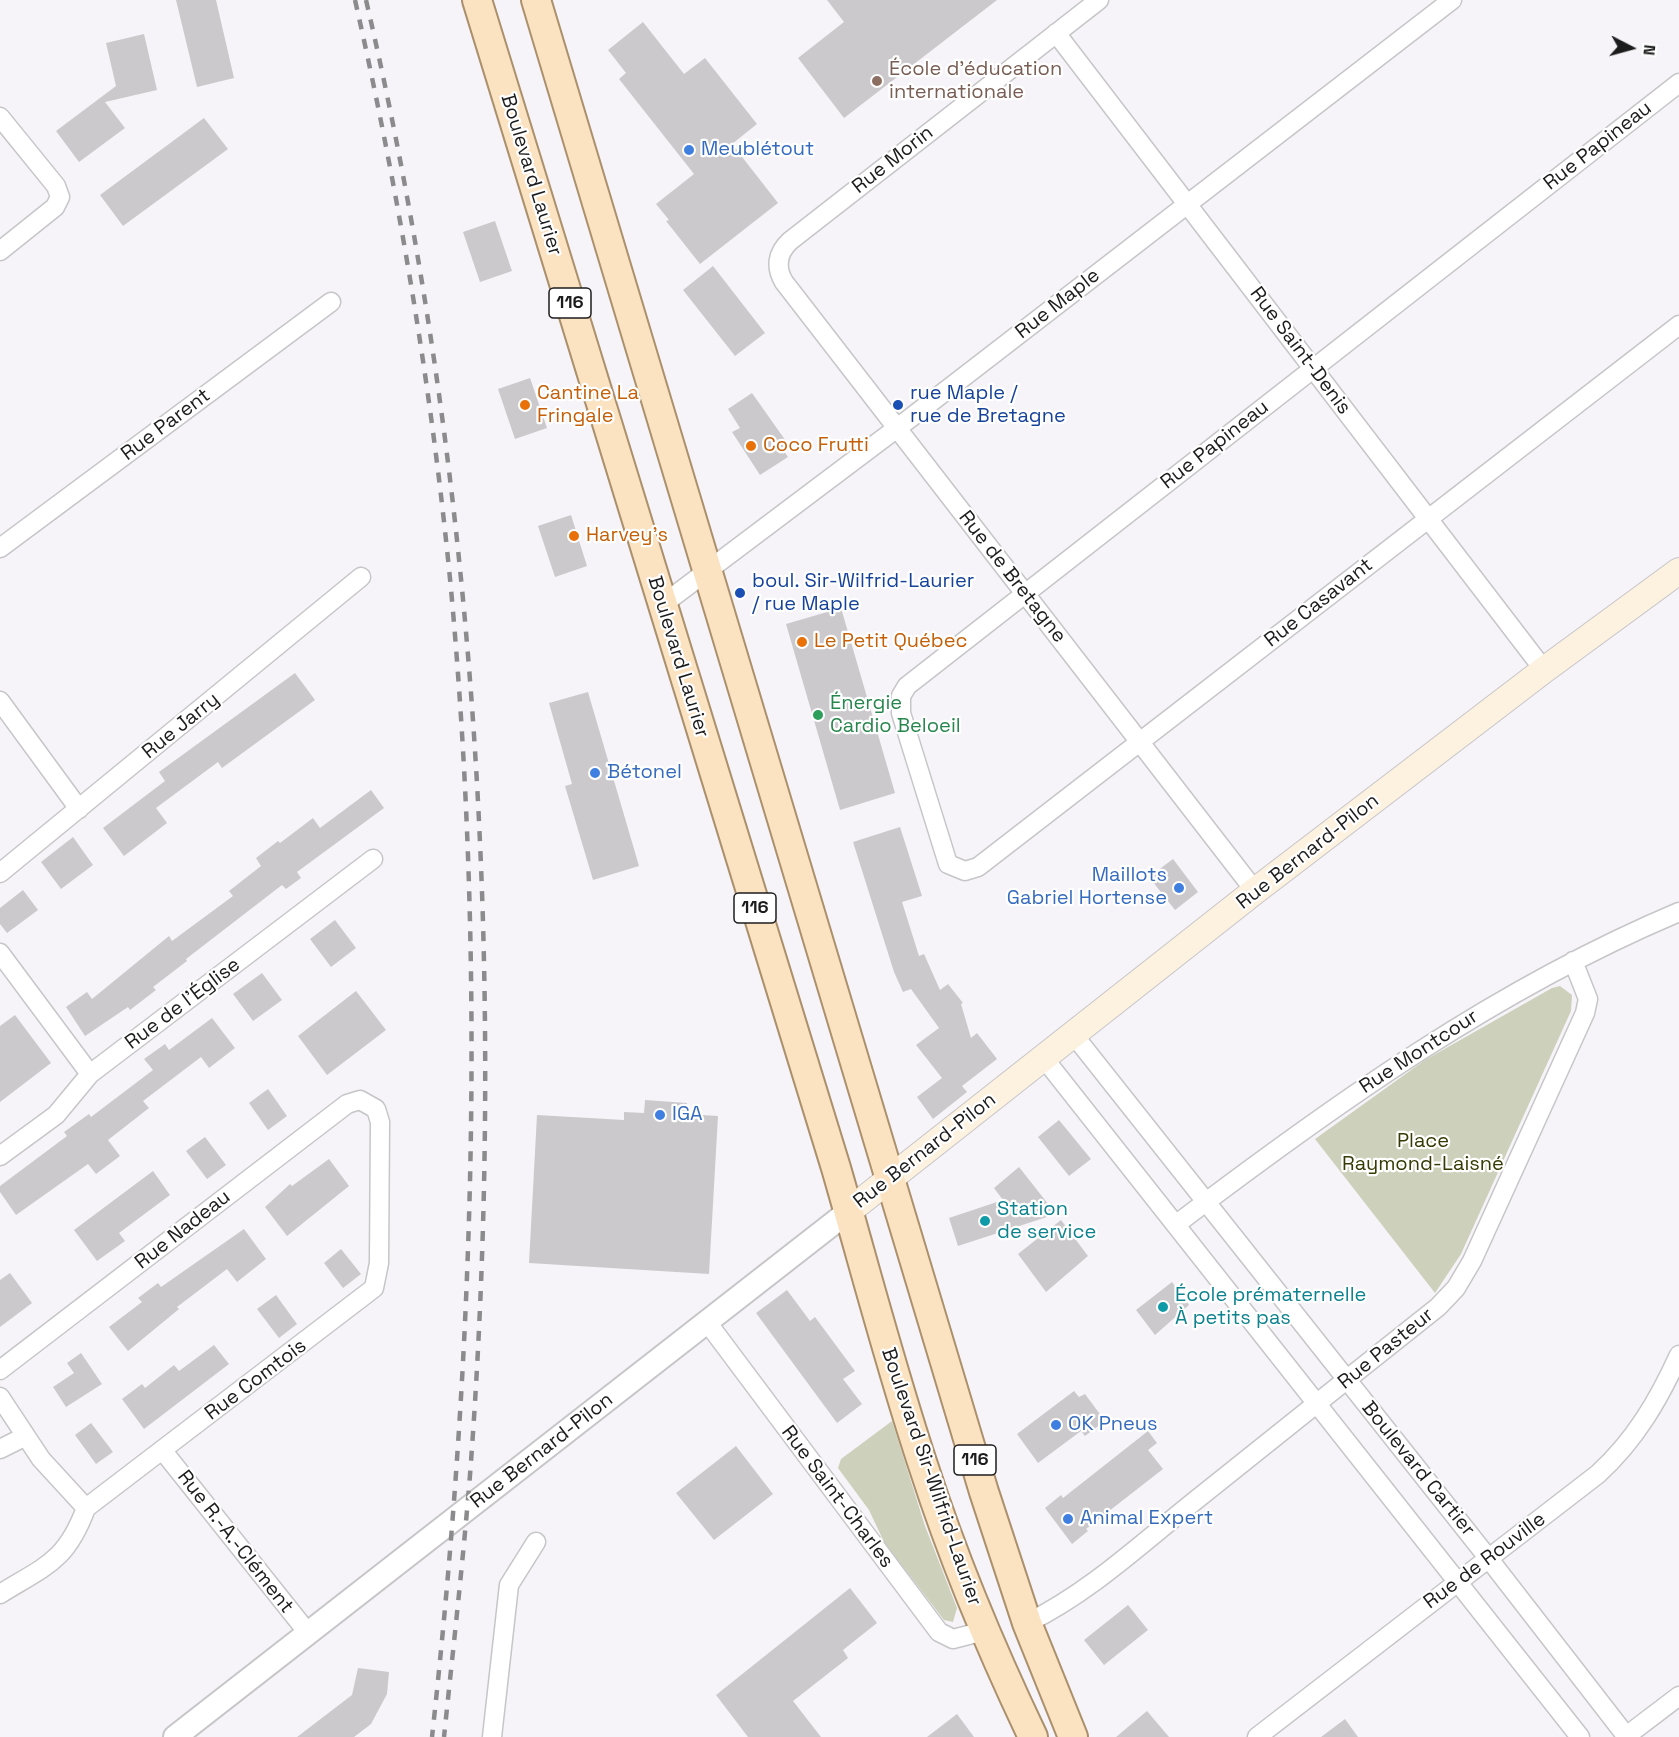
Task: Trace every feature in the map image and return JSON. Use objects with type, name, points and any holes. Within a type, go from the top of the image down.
[{"type":"main road","name":"Boulevard Laurier","points":[[477,0],[849,1211]]},
{"type":"main road","name":"116","points":[[536,0],[984,1492],[1027,1623],[1073,1737]]},
{"type":"main road","name":"Rue Bernard-Pilon","points":[[849,1211],[1256,891],[1544,670],[1679,570]]},
{"type":"main road","name":"Boulevard Sir-Wilfrid-Laurier","points":[[849,1211],[875,1309],[920,1457],[954,1555],[984,1631],[1033,1737]]},
{"type":"street","name":"Rue Morin","points":[[779,258],[782,249],[790,241],[1099,0]]},
{"type":"street","name":"Rue Maple","points":[[662,605],[897,429],[1452,0]]},
{"type":"street","name":"Rue Saint-Denis","points":[[1056,33],[1544,670]]},
{"type":"street","name":"Rue Papineau","points":[[956,869],[945,860],[901,713],[901,696],[913,680],[1679,83]]},
{"type":"street","points":[[0,117],[57,186],[60,197],[55,207],[0,251]]},
{"type":"street","name":"Rue de Bretagne","points":[[779,258],[778,268],[784,282],[1256,891]]},
{"type":"street","name":"Rue Parent","points":[[0,548],[332,302]]},
{"type":"street","name":"Rue Casavant","points":[[956,869],[969,871],[978,867],[1679,325]]},
{"type":"street","name":"Rue Jarry","points":[[0,873],[361,577]]},
{"type":"street","points":[[1,704],[80,809]]},
{"type":"street","name":"Rue de l'Église","points":[[0,1156],[56,1114],[90,1074],[373,859]]},
{"type":"street","name":"Rue Montcour","points":[[1178,1223],[1364,1086],[1472,1016],[1573,961],[1679,912]]},
{"type":"street","points":[[0,953],[90,1074]]},
{"type":"street","name":"Rue Pasteur","points":[[1027,1623],[1060,1607],[1347,1381],[1443,1302],[1456,1288],[1473,1261],[1586,1012],[1588,999],[1573,961]]},
{"type":"street","name":"Boulevard Cartier","points":[[1073,1034],[1490,1559],[1626,1737]]},
{"type":"street","name":"Boulevard Cartier","points":[[1044,1057],[1178,1223],[1580,1737]]},
{"type":"street","name":"Rue Nadeau","points":[[0,1370],[336,1112],[356,1101],[369,1103]]},
{"type":"street","name":"Rue Comtois","points":[[86,1508],[374,1288],[379,1263],[380,1122],[376,1108],[369,1103]]},
{"type":"street","name":"Rue Bernard-Pilon","points":[[175,1737],[849,1211]]},
{"type":"street","name":"Rue Saint-Charles","points":[[707,1322],[939,1632],[953,1640],[984,1631]]},
{"type":"street","name":"Rue de Rouville","points":[[1257,1737],[1592,1479],[1617,1456],[1652,1409],[1679,1355]]},
{"type":"street","points":[[0,1397],[24,1437],[86,1508],[75,1537],[61,1555],[0,1594]]},
{"type":"street","points":[[0,1449],[24,1437]]},
{"type":"street","name":"Rue R.-A.-Clément","points":[[163,1450],[308,1633]]},
{"type":"street","points":[[492,1737],[509,1586],[536,1542]]},
{"type":"street","points":[[1626,1737],[1679,1696]]},
{"type":"green space","name":"Place Raymond-Laisné","points":[[1560,986],[1572,995],[1571,1011],[1461,1254],[1435,1293],[1315,1139],[1425,1060],[1552,988]]},
{"type":"green space","points":[[892,1421],[925,1526],[957,1608],[953,1622],[944,1620],[884,1542],[869,1510],[838,1468],[841,1459]]},
{"type":"building","points":[[176,0],[216,0],[234,78],[197,87]]},
{"type":"building","points":[[827,0],[997,0],[844,118],[798,58],[844,22]]},
{"type":"building","points":[[643,22],[684,74],[705,58],[757,124],[732,144],[778,203],[700,264],[666,221],[669,220],[656,204],[694,174],[619,79],[626,73],[608,50]]},
{"type":"building","points":[[144,34],[157,90],[105,102],[125,128],[79,162],[56,131],[116,86],[106,43]]},
{"type":"building","points":[[204,118],[228,149],[123,226],[100,195]]},
{"type":"building","points":[[495,221],[512,271],[480,282],[463,232]]},
{"type":"building","points":[[713,266],[765,333],[735,356],[683,290]]},
{"type":"building","points":[[530,378],[547,428],[515,439],[498,389]]},
{"type":"building","points":[[752,393],[788,444],[782,448],[788,457],[760,475],[732,432],[740,428],[728,409]]},
{"type":"building","points":[[571,515],[587,566],[555,577],[538,526]]},
{"type":"building","points":[[841,608],[895,793],[840,810],[786,624]]},
{"type":"building","points":[[295,673],[315,700],[222,768],[218,762],[156,808],[167,823],[124,856],[103,828],[165,781],[159,772]]},
{"type":"building","points":[[588,692],[639,866],[593,880],[565,786],[572,784],[549,703]]},
{"type":"building","points":[[371,790],[384,808],[297,872],[301,878],[286,889],[282,885],[186,959],[187,961],[153,987],[156,990],[130,1010],[128,1007],[85,1036],[66,1007],[87,992],[92,999],[169,936],[172,941],[233,896],[229,891],[261,866],[256,858],[278,841],[280,843],[313,818],[320,828]]},
{"type":"building","points":[[900,827],[922,896],[902,902],[919,956],[924,954],[940,990],[948,984],[963,1003],[961,1004],[971,1038],[977,1033],[997,1059],[962,1086],[967,1092],[933,1119],[917,1097],[942,1078],[916,1045],[939,1028],[911,989],[903,992],[894,972],[853,842]]},
{"type":"building","points":[[73,837],[93,865],[61,889],[41,862]]},
{"type":"building","points":[[1173,859],[1198,892],[1175,910],[1149,877]]},
{"type":"building","points":[[23,890],[38,910],[7,933],[0,924],[0,908]]},
{"type":"building","points":[[335,920],[356,948],[331,967],[310,939]]},
{"type":"building","points":[[262,973],[282,1000],[253,1021],[233,994]]},
{"type":"building","points":[[356,991],[386,1030],[327,1075],[298,1036]]},
{"type":"building","points":[[15,1015],[51,1063],[0,1102],[0,1026]]},
{"type":"building","points":[[212,1018],[235,1048],[209,1068],[201,1057],[143,1101],[149,1108],[108,1140],[120,1156],[96,1174],[88,1164],[16,1215],[0,1192],[0,1186],[67,1136],[64,1132],[89,1114],[91,1117],[153,1070],[144,1059],[165,1044],[169,1050]]},
{"type":"building","points":[[268,1089],[287,1116],[268,1130],[249,1103]]},
{"type":"building","points":[[645,1100],[687,1103],[686,1114],[718,1116],[709,1274],[529,1263],[537,1115],[624,1120],[624,1112],[644,1113]]},
{"type":"building","points":[[1059,1120],[1091,1159],[1069,1176],[1038,1137]]},
{"type":"building","points":[[205,1137],[226,1165],[207,1179],[186,1151]]},
{"type":"building","points":[[329,1159],[349,1186],[287,1236],[265,1207],[290,1184],[292,1186]]},
{"type":"building","points":[[1019,1167],[1056,1214],[958,1246],[949,1218],[1003,1200],[994,1188]]},
{"type":"building","points":[[153,1171],[170,1195],[119,1233],[125,1241],[97,1261],[74,1230]]},
{"type":"building","points":[[1061,1220],[1088,1256],[1046,1292],[1018,1254]]},
{"type":"building","points":[[244,1229],[266,1259],[237,1282],[227,1269],[177,1307],[179,1309],[128,1351],[109,1327],[142,1302],[138,1298],[158,1283],[161,1287]]},
{"type":"building","points":[[341,1249],[361,1274],[343,1288],[324,1263]]},
{"type":"building","points":[[10,1273],[32,1303],[0,1327],[0,1280]]},
{"type":"building","name":"École prématernelle À petits pas","points":[[1172,1282],[1189,1305],[1155,1335],[1136,1310]]},
{"type":"building","points":[[787,1290],[810,1321],[815,1317],[855,1371],[843,1379],[862,1404],[837,1423],[756,1313]]},
{"type":"building","points":[[276,1295],[297,1324],[279,1338],[257,1309]]},
{"type":"building","points":[[214,1345],[229,1364],[144,1429],[122,1399],[142,1384],[145,1388],[174,1365],[179,1371]]},
{"type":"building","points":[[81,1353],[102,1384],[66,1407],[53,1387],[74,1373],[67,1363]]},
{"type":"building","points":[[1074,1391],[1079,1397],[1085,1394],[1105,1421],[1085,1436],[1081,1431],[1038,1463],[1017,1434]]},
{"type":"building","points":[[91,1423],[113,1452],[96,1464],[75,1435]]},
{"type":"building","points":[[1148,1431],[1157,1443],[1148,1450],[1163,1469],[1086,1529],[1088,1531],[1072,1544],[1045,1508],[1061,1495],[1063,1498]]},
{"type":"building","points":[[736,1446],[773,1494],[714,1540],[676,1493]]},
{"type":"building","points":[[850,1588],[877,1623],[843,1650],[848,1658],[793,1701],[821,1737],[748,1737],[716,1695]]},
{"type":"building","points":[[1128,1605],[1148,1630],[1104,1665],[1084,1640]]},
{"type":"building","points":[[358,1668],[389,1672],[387,1694],[371,1724],[354,1737],[297,1737],[352,1695]]},
{"type":"building","points":[[1147,1711],[1169,1737],[1116,1737]]},
{"type":"building","points":[[957,1714],[974,1737],[927,1737]]},
{"type":"building","points":[[1345,1719],[1358,1737],[1321,1737]]},
{"type":"railway","points":[[355,0],[400,219],[434,441],[451,589],[462,733],[469,876],[471,1020],[466,1307],[458,1450],[432,1737]]},
{"type":"railway","points":[[366,0],[404,181],[435,364],[458,548],[474,733],[483,919],[485,1105],[481,1290],[470,1475],[444,1737]]},
{"type":"place","name":"École d’éducation internationale","points":[[877,81]]},
{"type":"place","name":"Meublétout","points":[[689,150]]},
{"type":"place","name":"Cantine La Fringale","points":[[525,405]]},
{"type":"place","name":"rue Maple / rue de Bretagne","points":[[898,405]]},
{"type":"place","name":"Coco Frutti","points":[[751,446]]},
{"type":"place","name":"Harvey's","points":[[574,536]]},
{"type":"place","name":"boul. Sir-Wilfrid-Laurier / rue Maple","points":[[740,593]]},
{"type":"place","name":"Le Petit Québec","points":[[802,642]]},
{"type":"place","name":"Énergie Cardio Beloeil","points":[[818,715]]},
{"type":"place","name":"Bétonel","points":[[595,773]]},
{"type":"place","name":"Maillots Gabriel Hortense","points":[[1179,888]]},
{"type":"place","name":"IGA","points":[[660,1115]]},
{"type":"place","name":"Station de service","points":[[985,1221]]},
{"type":"place","name":"École prématernelle À petits pas","points":[[1163,1307]]},
{"type":"place","name":"OK Pneus","points":[[1056,1425]]},
{"type":"place","name":"Animal Expert","points":[[1068,1519]]}]
